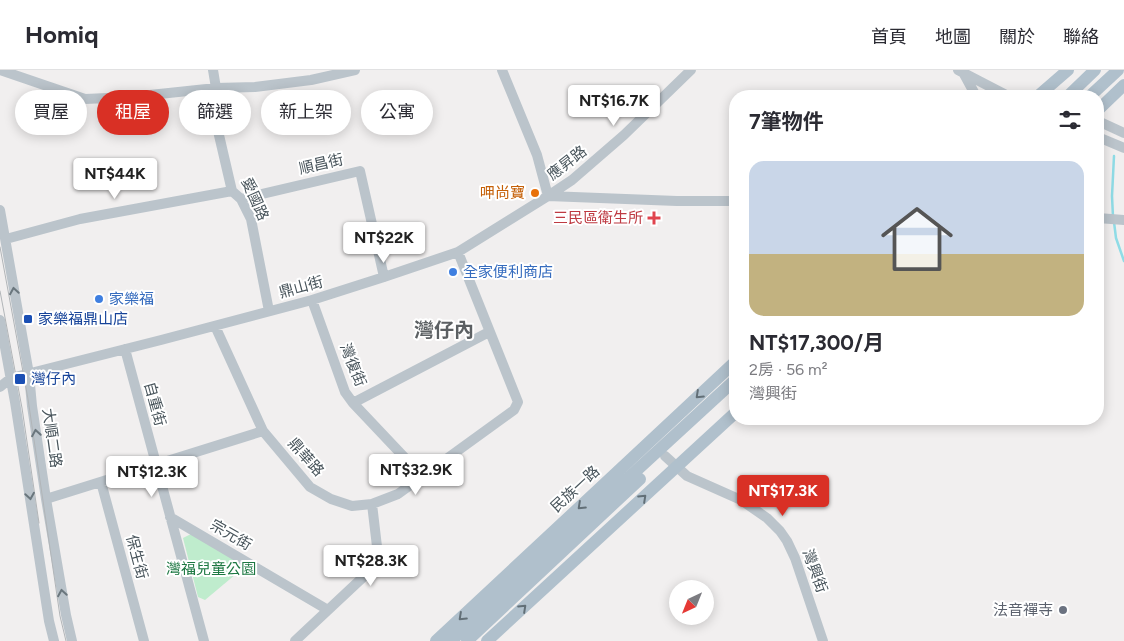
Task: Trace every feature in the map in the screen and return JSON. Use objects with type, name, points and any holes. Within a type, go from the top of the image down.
[{"type":"main road","points":[[1045,90],[1068,70]]},
{"type":"main road","points":[[1074,90],[1095,70]]},
{"type":"main road","points":[[1096,90],[1118,70]]},
{"type":"main road","points":[[1104,104],[1124,86]]},
{"type":"main road","name":"民族一路","points":[[436,641],[729,368]]},
{"type":"main road","name":"民族一路","points":[[451,641],[729,386]]},
{"type":"main road","points":[[467,641],[729,397]]},
{"type":"main road","points":[[487,641],[729,418]]},
{"type":"street","points":[[0,70],[85,99],[131,97],[216,88],[239,88],[293,82],[355,70]]},
{"type":"street","name":"愛國路","points":[[213,70],[216,88],[213,102],[215,118],[232,191],[241,199],[251,219],[269,311]]},
{"type":"street","points":[[502,70],[537,155],[548,196],[729,201]]},
{"type":"street","name":"應昇路","points":[[548,196],[572,180],[624,136],[691,70]]},
{"type":"street","points":[[961,72],[972,90]]},
{"type":"street","points":[[961,72],[996,90]]},
{"type":"street","points":[[1104,124],[1124,133]]},
{"type":"street","points":[[1104,140],[1124,148]]},
{"type":"street","name":"順昌街","points":[[241,199],[360,170],[384,277]]},
{"type":"street","points":[[6,240],[80,219],[232,191]]},
{"type":"street","name":"鼎山街","points":[[0,376],[11,378],[29,374],[312,300],[384,277],[458,252],[548,196]]},
{"type":"street","name":"大順二路","points":[[0,210],[29,374],[46,499],[72,641]]},
{"type":"street","points":[[1104,219],[1124,220]]},
{"type":"street","name":"鼎華路","points":[[215,326],[263,431],[310,487],[331,499],[352,506],[372,504],[398,494],[514,410],[518,402],[458,252]]},
{"type":"street","name":"灣復街","points":[[312,300],[345,392],[353,403],[422,476]]},
{"type":"street","name":"大順二路","points":[[0,320],[11,378],[49,621],[54,641]]},
{"type":"street","points":[[353,403],[489,332]]},
{"type":"street","name":"自重街","points":[[125,349],[204,641]]},
{"type":"street","name":"鼎山街","points":[[0,387],[11,378]]},
{"type":"street","points":[[46,499],[263,431]]},
{"type":"street","name":"灣興街","points":[[665,456],[687,476],[741,500],[780,531],[788,541],[795,558],[823,641]]},
{"type":"street","name":"保生街","points":[[101,482],[144,641]]},
{"type":"street","points":[[295,641],[375,566],[378,555],[372,504]]},
{"type":"street","name":"宗元街","points":[[170,517],[328,610]]},
{"type":"green space","name":"灣福兒童公園","points":[[191,534],[239,562],[242,569],[205,600],[198,597],[183,538]]},
{"type":"waterway","points":[[1113,217],[1114,156]]},
{"type":"waterway","points":[[1114,222],[1116,238],[1124,261]]},
{"type":"tram line","points":[[0,247],[28,399],[60,616],[66,641]]},
{"type":"tram line","points":[[0,291],[22,408],[39,523]]},
{"type":"place","name":"呷尚寶","points":[[535,193]]},
{"type":"place","name":"三民區衛生所","points":[[654,218]]},
{"type":"place","name":"全家便利商店","points":[[453,272]]},
{"type":"place","name":"家樂福","points":[[99,299]]},
{"type":"place","name":"家樂福鼎山店","points":[[28,319]]},
{"type":"place","name":"灣仔內","points":[[20,379]]},
{"type":"place","name":"法音禪寺","points":[[1063,610]]},
{"type":"district","name":"灣仔內","points":[[444,330]]}]
